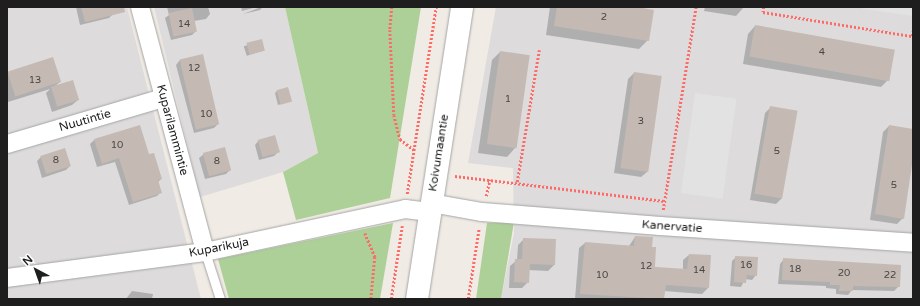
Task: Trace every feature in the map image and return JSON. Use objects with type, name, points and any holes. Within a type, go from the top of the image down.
[{"type":"street","name":"Kuparilammintie","points":[[140,7],[205,252]]},
{"type":"street","name":"Koivumaantie","points":[[417,299],[462,7]]},
{"type":"street","name":"Nuutintie","points":[[7,144],[163,98]]},
{"type":"street","name":"Kuparikuja","points":[[7,278],[205,252],[405,209],[431,208]]},
{"type":"street","name":"Kanervatie","points":[[431,208],[660,226],[913,243]]},
{"type":"lane","points":[[205,252],[220,299]]},
{"type":"path","points":[[392,7],[390,30],[394,115],[400,139],[414,150]]},
{"type":"path","points":[[391,299],[436,7]]},
{"type":"path","points":[[660,226],[696,7]]},
{"type":"path","points":[[764,7],[763,12],[912,36],[913,31]]},
{"type":"path","points":[[517,182],[539,50]]},
{"type":"path","points":[[411,171],[517,182],[665,201]]},
{"type":"path","points":[[468,299],[482,212],[490,179]]},
{"type":"path","points":[[360,219],[375,258],[371,299]]},
{"type":"shaded area","points":[[7,7],[127,7],[201,299],[7,299]]},
{"type":"shaded area","points":[[154,7],[285,7],[318,153],[283,172],[200,197]]},
{"type":"shaded area","points":[[496,7],[913,7],[913,299],[501,299],[514,233],[513,168],[468,163]]},
{"type":"shaded area","points":[[863,7],[913,7],[913,16],[863,9]]},
{"type":"shaded area","points":[[695,93],[737,99],[723,199],[681,193]]},
{"type":"green space","points":[[285,7],[421,7],[390,198],[296,220],[283,172],[318,153]]},
{"type":"green space","points":[[514,222],[501,299],[476,299],[487,223]]},
{"type":"green space","points":[[393,223],[380,299],[229,299],[218,259]]},
{"type":"building","points":[[81,7],[124,7],[125,12],[85,22]]},
{"type":"building","points":[[557,7],[637,7],[654,10],[649,41],[554,26]]},
{"type":"building","points":[[192,8],[197,31],[174,36],[169,13]]},
{"type":"building","points":[[755,25],[895,50],[889,81],[749,57]]},
{"type":"building","points":[[262,39],[265,51],[249,55],[246,43]]},
{"type":"building","points":[[500,51],[530,55],[517,148],[487,144]]},
{"type":"building","points":[[203,54],[219,124],[196,130],[180,59]]},
{"type":"building","points":[[53,57],[61,82],[15,97],[7,72]]},
{"type":"building","points":[[634,72],[662,76],[648,172],[621,168]]},
{"type":"building","points":[[73,80],[79,100],[57,107],[51,87]]},
{"type":"building","points":[[288,87],[292,101],[281,105],[276,90]]},
{"type":"building","points":[[770,106],[798,111],[782,199],[755,194]]},
{"type":"building","points":[[140,125],[149,154],[154,153],[162,179],[158,180],[162,193],[133,202],[119,158],[102,164],[94,139]]},
{"type":"building","points":[[889,125],[913,129],[913,158],[904,219],[875,214]]},
{"type":"building","points":[[275,135],[280,152],[263,157],[258,140]]},
{"type":"building","points":[[225,147],[231,170],[209,176],[203,153]]},
{"type":"building","points":[[65,148],[71,166],[46,174],[40,156]]},
{"type":"building","points":[[635,236],[653,237],[652,247],[656,247],[655,267],[687,269],[689,254],[711,255],[709,288],[666,285],[664,299],[580,294],[585,242],[634,246]]},
{"type":"building","points":[[523,238],[556,239],[555,265],[530,264],[529,283],[514,282],[515,259],[522,259]]},
{"type":"building","points":[[735,256],[758,257],[757,276],[747,275],[746,283],[734,282]]},
{"type":"building","points":[[783,258],[901,265],[900,287],[853,286],[853,291],[839,291],[840,285],[830,285],[830,282],[782,280]]}]
